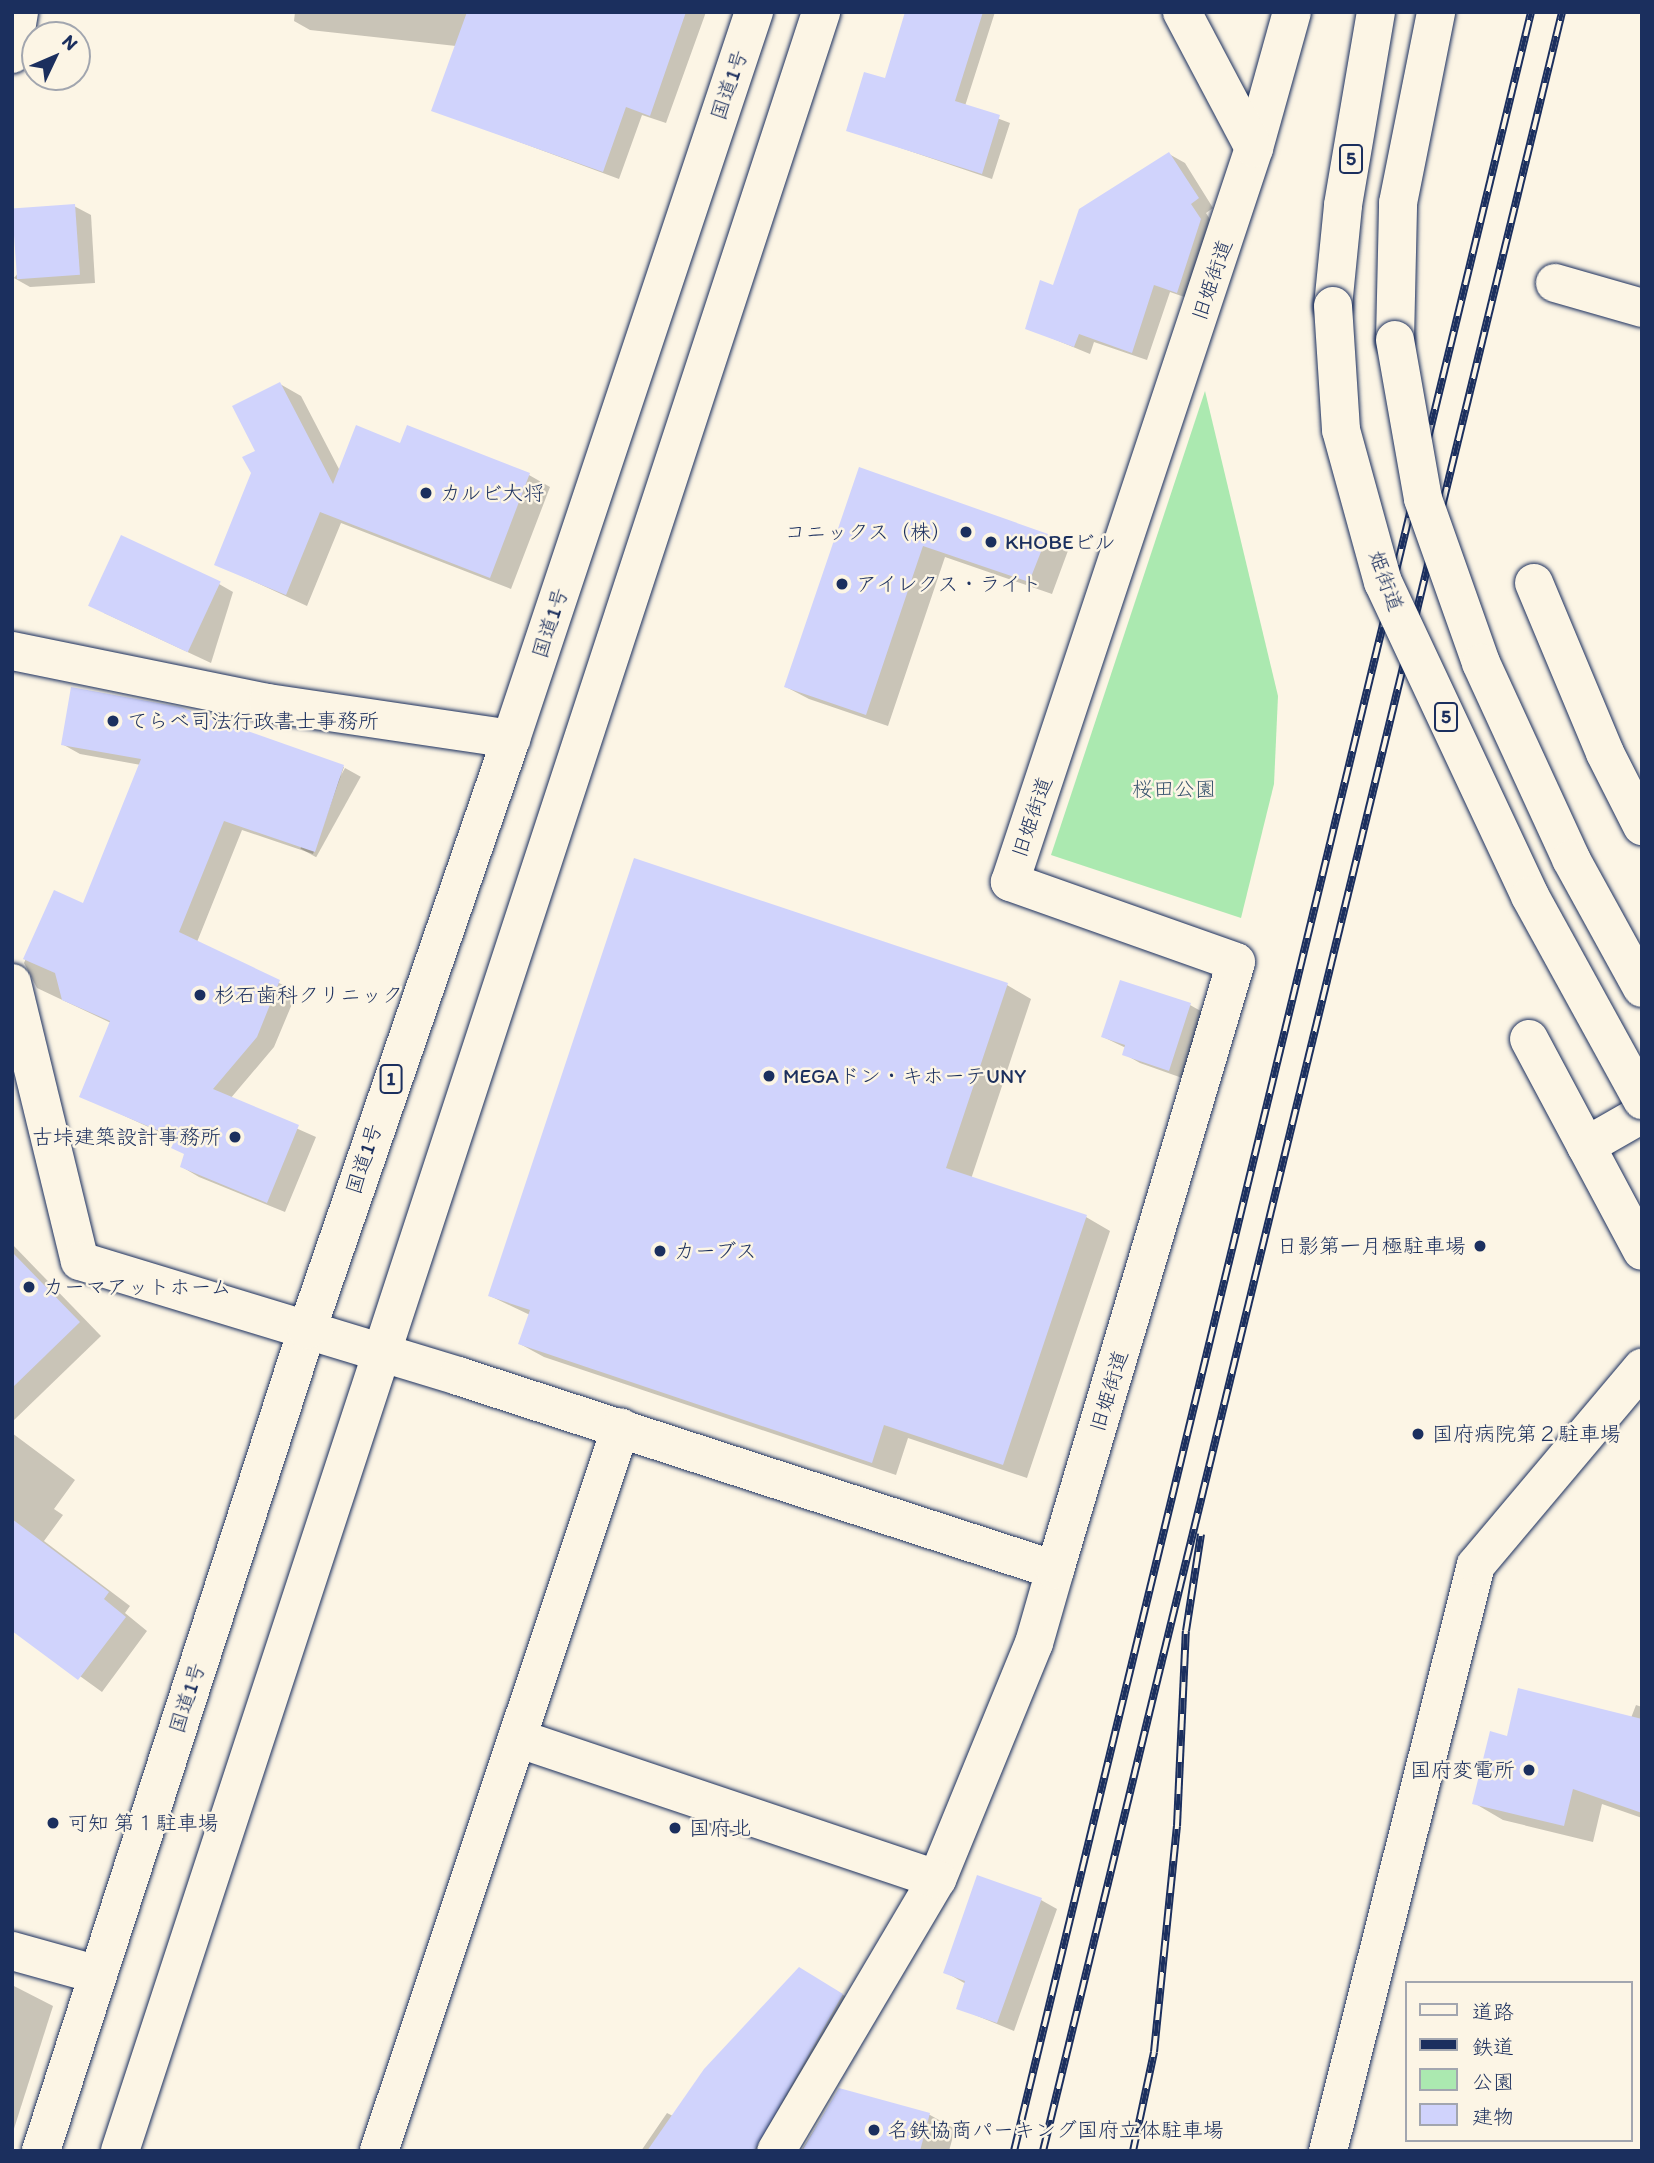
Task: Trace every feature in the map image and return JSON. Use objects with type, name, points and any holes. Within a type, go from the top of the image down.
[{"type":"main road","points":[[12,54],[19,12]]},
{"type":"main road","name":"国道1号","points":[[41,2151],[95,1974],[307,1330],[511,739],[754,12]]},
{"type":"main road","points":[[120,2151],[385,1354],[821,12]]},
{"type":"main road","points":[[1182,12],[1254,148]]},
{"type":"main road","points":[[1254,148],[1292,12]]},
{"type":"main road","name":"姫街道","points":[[1376,12],[1343,205],[1333,306],[1341,429],[1383,582],[1530,896],[1642,1100]]},
{"type":"main road","points":[[1436,12],[1398,216],[1395,340],[1423,499],[1481,663],[1571,859],[1642,988]]},
{"type":"main road","name":"旧姫街道","points":[[1055,1570],[1236,962],[1010,882],[1254,148]]},
{"type":"main road","points":[[1555,284],[1642,308]]},
{"type":"main road","points":[[1534,583],[1605,753],[1642,826]]},
{"type":"main road","points":[[12,651],[268,703],[511,739]]},
{"type":"main road","points":[[12,983],[80,1261],[621,1427],[1055,1570],[1034,1643],[937,1879],[776,2151]]},
{"type":"main road","points":[[1529,1039],[1642,1251]]},
{"type":"main road","points":[[1586,1146],[1642,1114]]},
{"type":"main road","points":[[1328,2151],[1476,1566],[1642,1368]]},
{"type":"main road","points":[[379,2151],[621,1427]]},
{"type":"main road","points":[[517,1738],[937,1879]]},
{"type":"main road","points":[[12,1951],[95,1974]]},
{"type":"green space","name":"桜田公園","points":[[1205,391],[1278,696],[1274,784],[1241,918],[1051,855]]},
{"type":"building","points":[[467,12],[686,12],[650,116],[626,107],[603,172],[431,111]]},
{"type":"building","points":[[905,12],[983,12],[955,101],[1000,115],[982,174],[846,131],[864,72],[885,78]]},
{"type":"building","points":[[1169,152],[1199,198],[1191,204],[1201,219],[1177,293],[1154,285],[1132,353],[1079,334],[1074,347],[1025,329],[1040,280],[1053,285],[1079,209]]},
{"type":"building","points":[[75,204],[80,275],[17,279],[12,208]]},
{"type":"building","points":[[280,382],[333,484],[356,425],[400,443],[407,425],[530,473],[490,578],[320,512],[286,595],[214,565],[251,473],[242,457],[255,451],[232,406]]},
{"type":"building","points":[[859,467],[1048,534],[1029,582],[923,546],[866,715],[784,687]]},
{"type":"building","points":[[121,535],[221,581],[188,652],[88,606]]},
{"type":"building","points":[[71,687],[180,707],[344,765],[315,852],[224,821],[179,932],[280,980],[257,1037],[213,1089],[299,1125],[267,1203],[180,1167],[184,1154],[171,1148],[176,1138],[79,1097],[110,1021],[62,1000],[55,973],[23,959],[54,890],[83,903],[141,759],[61,745]]},
{"type":"building","name":"MEGAドン・キホーテUNY","points":[[634,858],[1008,983],[946,1168],[1087,1215],[1003,1465],[884,1425],[872,1463],[518,1344],[530,1310],[488,1296]]},
{"type":"building","points":[[1120,980],[1191,1003],[1169,1071],[1122,1055],[1125,1045],[1101,1037]]},
{"type":"building","name":"カーマアットホーム","points":[[12,1252],[80,1322],[12,1388]]},
{"type":"building","points":[[12,1519],[109,1592],[104,1599],[126,1617],[78,1680],[12,1631]]},
{"type":"building","name":"国府変電所","points":[[1518,1688],[1642,1719],[1642,1813],[1573,1789],[1564,1826],[1472,1804],[1490,1731],[1507,1736]]},
{"type":"building","points":[[977,1875],[1042,1898],[997,2023],[956,2009],[965,1981],[943,1973]]},
{"type":"building","points":[[799,1967],[843,1994],[754,2151],[647,2151],[704,2069]]},
{"type":"building","name":"名鉄協商パーキング国府立体駐車場","points":[[839,2088],[930,2113],[920,2151],[802,2151]]},
{"type":"railway","points":[[1014,2151],[1531,12]]},
{"type":"railway","points":[[1043,2151],[1562,12]]},
{"type":"railway","points":[[1133,2151],[1154,2052],[1177,1826],[1186,1631],[1201,1534]]},
{"type":"place","name":"カルビ大将","points":[[426,493]]},
{"type":"place","name":"コニックス（株）","points":[[966,532]]},
{"type":"place","name":"KHOBEビル","points":[[991,542]]},
{"type":"place","name":"アイレクス・ライト","points":[[842,584]]},
{"type":"place","name":"てらべ司法行政書士事務所","points":[[113,721]]},
{"type":"place","name":"杉石歯科クリニック","points":[[200,995]]},
{"type":"place","name":"MEGAドン・キホーテUNY","points":[[769,1076]]},
{"type":"place","name":"古垰建築設計事務所","points":[[235,1137]]},
{"type":"place","name":"日影第一月極駐車場","points":[[1480,1246]]},
{"type":"place","name":"カーブス","points":[[660,1251]]},
{"type":"place","name":"カーマアットホーム","points":[[29,1287]]},
{"type":"place","name":"国府病院第２駐車場","points":[[1418,1434]]},
{"type":"place","name":"国府変電所","points":[[1529,1770]]},
{"type":"place","name":"可知 第１駐車場","points":[[53,1823]]},
{"type":"place","name":"国府北","points":[[675,1828]]},
{"type":"place","name":"名鉄協商パーキング国府立体駐車場","points":[[874,2130]]}]
